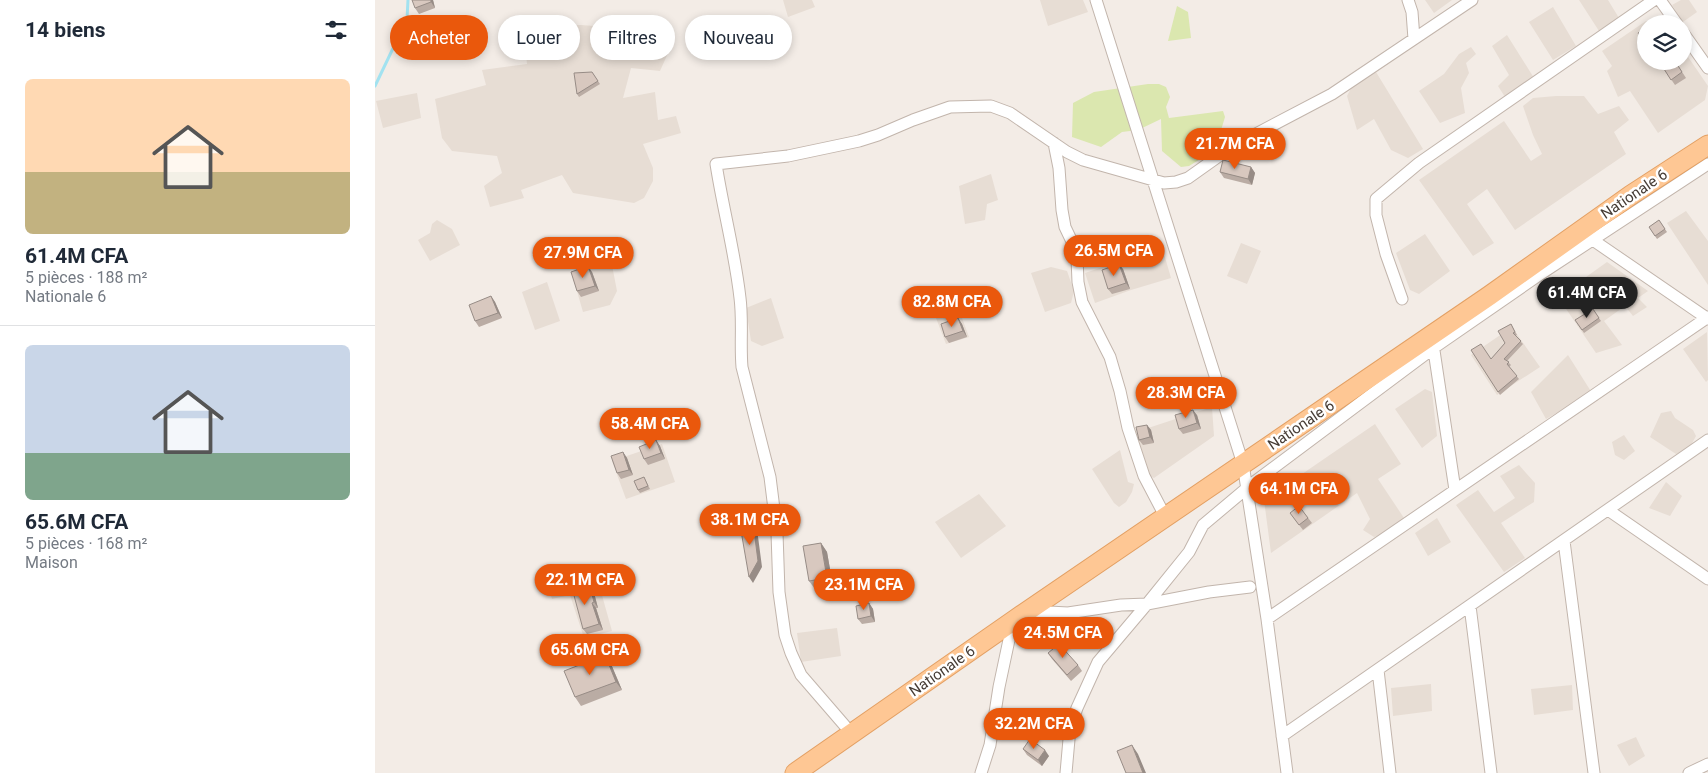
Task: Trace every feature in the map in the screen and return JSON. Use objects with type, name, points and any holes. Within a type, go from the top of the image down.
[{"type":"main road","name":"Nationale 6","points":[[795,773],[1165,516],[1433,342],[1586,236],[1708,145]]},
{"type":"street","points":[[1095,0],[1243,464],[1267,619],[1287,773]]},
{"type":"street","points":[[1408,0],[1412,12],[1414,39]]},
{"type":"street","points":[[852,734],[801,675],[785,635],[779,592],[777,533],[773,495],[742,367],[740,353],[742,328],[737,274],[728,236],[717,164],[788,156],[859,141],[950,107],[991,106],[1010,113],[1067,152],[1083,160],[1164,183],[1176,182],[1188,178],[1233,146],[1332,94],[1472,0]]},
{"type":"street","points":[[1402,299],[1391,272],[1375,215],[1376,199],[1419,164],[1654,0]]},
{"type":"street","points":[[1660,0],[1671,15]]},
{"type":"street","points":[[1692,45],[1708,68]]},
{"type":"street","points":[[1054,142],[1059,168],[1062,210],[1065,227],[1075,248],[1082,302],[1111,357],[1121,391],[1128,428],[1141,468],[1165,516]]},
{"type":"street","points":[[1267,619],[1708,318],[1586,236],[1708,164]]},
{"type":"street","points":[[1066,773],[1069,728],[1097,662],[1189,552],[1203,525],[1247,488],[1433,342],[1455,490]]},
{"type":"street","points":[[1282,736],[1708,441]]},
{"type":"street","points":[[1609,510],[1708,579]]},
{"type":"street","points":[[1564,541],[1594,773]]},
{"type":"street","points":[[981,773],[990,745],[999,687],[1021,616],[1147,604],[1209,592],[1249,587]]},
{"type":"street","points":[[1470,606],[1491,773]]},
{"type":"street","points":[[1378,670],[1390,773]]},
{"type":"street","points":[[1689,773],[1708,764]]},
{"type":"street","points":[[1689,773],[1708,770]]},
{"type":"shaded area","points":[[783,0],[812,0],[815,7],[792,16],[787,15]]},
{"type":"shaded area","points":[[1040,0],[1083,0],[1088,12],[1048,26]]},
{"type":"shaded area","points":[[1425,0],[1452,0],[1434,13]]},
{"type":"shaded area","points":[[1579,0],[1608,0],[1619,18],[1599,31]]},
{"type":"shaded area","points":[[1681,0],[1689,0],[1697,12],[1692,16],[1678,15],[1672,5]]},
{"type":"shaded area","points":[[1553,7],[1576,46],[1553,60],[1529,22]]},
{"type":"shaded area","points":[[580,25],[590,26],[590,60],[665,60],[660,71],[631,68],[623,98],[655,92],[658,120],[676,116],[681,133],[643,144],[653,168],[653,181],[644,198],[634,203],[573,193],[562,175],[521,190],[524,198],[490,207],[484,186],[502,173],[497,156],[452,151],[442,138],[435,99],[486,85],[482,70],[527,64],[527,60],[580,60]]},
{"type":"shaded area","points":[[1637,27],[1637,70],[1692,70],[1692,63],[1708,86],[1705,100],[1658,133],[1630,91],[1618,97],[1607,71],[1612,66],[1602,51]]},
{"type":"shaded area","points":[[1507,35],[1534,78],[1505,97],[1498,86],[1509,75],[1492,46]]},
{"type":"shaded area","points":[[1471,47],[1476,54],[1466,63],[1469,73],[1461,88],[1465,113],[1440,123],[1419,91],[1444,74],[1459,54]]},
{"type":"shaded area","points":[[1376,72],[1423,149],[1408,158],[1391,150],[1374,119],[1357,130],[1347,96],[1352,86]]},
{"type":"shaded area","points":[[417,93],[421,118],[383,128],[376,101]]},
{"type":"shaded area","points":[[1584,96],[1598,114],[1619,106],[1629,120],[1614,132],[1626,154],[1515,230],[1487,189],[1467,204],[1494,243],[1473,256],[1419,180],[1504,121],[1531,161],[1542,154],[1523,106],[1533,98]]},
{"type":"shaded area","points":[[991,174],[998,200],[987,204],[985,220],[965,224],[959,186]]},
{"type":"shaded area","points":[[1686,211],[1708,241],[1708,285],[1667,223]]},
{"type":"shaded area","points":[[437,220],[452,229],[460,245],[430,261],[418,240],[430,233],[432,224]]},
{"type":"shaded area","points":[[1425,234],[1450,271],[1419,294],[1410,290],[1396,253]]},
{"type":"shaded area","points":[[1241,243],[1261,251],[1247,284],[1227,276]]},
{"type":"shaded area","points":[[1162,247],[1171,278],[1095,303],[1085,273]]},
{"type":"shaded area","points":[[611,260],[617,291],[610,305],[583,312],[572,274]]},
{"type":"shaded area","points":[[1607,262],[1648,291],[1638,298],[1647,307],[1633,316],[1625,306],[1604,321],[1622,345],[1596,353],[1558,297]]},
{"type":"shaded area","points":[[1051,267],[1067,271],[1074,291],[1071,303],[1045,312],[1031,273]]},
{"type":"shaded area","points":[[547,282],[560,321],[535,330],[522,292]]},
{"type":"shaded area","points":[[954,296],[969,337],[946,344],[931,305]]},
{"type":"shaded area","points":[[771,298],[784,338],[762,346],[751,341],[746,308]]},
{"type":"shaded area","points":[[1512,327],[1540,367],[1497,395],[1471,355]]},
{"type":"shaded area","points":[[1707,332],[1708,380],[1706,382],[1683,349]]},
{"type":"shaded area","points":[[1568,355],[1592,393],[1546,419],[1531,392]]},
{"type":"shaded area","points":[[1425,389],[1432,392],[1437,436],[1422,448],[1395,409]]},
{"type":"shaded area","points":[[1212,407],[1214,436],[1154,478],[1146,474],[1136,432]]},
{"type":"shaded area","points":[[1671,411],[1675,418],[1693,430],[1696,436],[1690,447],[1684,452],[1676,454],[1650,437],[1661,413]]},
{"type":"shaded area","points":[[1375,424],[1401,464],[1378,479],[1404,518],[1383,534],[1374,537],[1363,530],[1370,519],[1357,493],[1271,553],[1264,500]]},
{"type":"shaded area","points":[[1624,435],[1635,451],[1624,460],[1615,455],[1612,442]]},
{"type":"shaded area","points":[[662,444],[675,482],[626,499],[612,461]]},
{"type":"shaded area","points":[[1120,450],[1128,482],[1134,484],[1126,502],[1119,507],[1114,503],[1092,469]]},
{"type":"shaded area","points":[[1519,465],[1535,483],[1534,502],[1501,523],[1525,558],[1504,572],[1456,505],[1478,490],[1494,512],[1515,498],[1500,476]]},
{"type":"shaded area","points":[[1666,482],[1682,496],[1670,516],[1649,508]]},
{"type":"shaded area","points":[[979,494],[1006,526],[961,558],[935,522]]},
{"type":"shaded area","points":[[1437,518],[1451,542],[1428,556],[1415,533]]},
{"type":"shaded area","points":[[569,580],[573,589],[598,581],[612,631],[584,638],[570,595],[552,599],[548,587]]},
{"type":"shaded area","points":[[837,628],[841,656],[801,662],[797,633]]},
{"type":"shaded area","points":[[1431,684],[1432,711],[1393,716],[1391,688]]},
{"type":"shaded area","points":[[1572,685],[1573,710],[1534,715],[1531,689]]},
{"type":"shaded area","points":[[1636,737],[1645,756],[1629,766],[1617,745]]},
{"type":"green space","points":[[1177,6],[1188,12],[1191,38],[1168,41]]},
{"type":"green space","points":[[1159,84],[1166,87],[1170,97],[1166,107],[1169,118],[1223,111],[1225,117],[1215,150],[1189,166],[1181,167],[1162,151],[1161,119],[1138,130],[1122,132],[1101,147],[1072,137],[1073,103],[1094,92]]},
{"type":"building","points":[[412,0],[431,0],[431,2],[415,8]]},
{"type":"building","points":[[1665,70],[1681,70],[1682,72],[1671,80]]},
{"type":"building","points":[[592,72],[598,81],[577,94],[574,73]]},
{"type":"building","points":[[1223,160],[1251,167],[1248,179],[1220,172]]},
{"type":"building","points":[[1659,220],[1665,229],[1655,236],[1649,227]]},
{"type":"building","points":[[1119,264],[1126,283],[1108,289],[1102,270]]},
{"type":"building","points":[[588,266],[595,286],[577,291],[571,272]]},
{"type":"building","points":[[491,296],[498,313],[475,321],[469,305]]},
{"type":"building","points":[[1593,309],[1599,318],[1582,330],[1575,320]]},
{"type":"building","points":[[958,318],[963,331],[945,337],[941,324]]},
{"type":"building","points":[[1511,324],[1515,332],[1513,333],[1521,341],[1504,359],[1509,362],[1507,364],[1517,376],[1498,392],[1471,350],[1481,344],[1491,359],[1505,343],[1498,331]]},
{"type":"building","points":[[1193,410],[1197,423],[1179,429],[1175,415]]},
{"type":"building","points":[[1147,425],[1150,437],[1139,440],[1136,427]]},
{"type":"building","points":[[656,440],[661,453],[644,459],[639,447]]},
{"type":"building","points":[[623,452],[629,470],[617,473],[611,456]]},
{"type":"building","points":[[644,477],[648,486],[638,490],[634,481]]},
{"type":"building","points":[[1299,506],[1308,518],[1299,525],[1290,513]]},
{"type":"building","points":[[753,523],[758,561],[749,577],[740,525]]},
{"type":"building","points":[[821,543],[827,578],[809,581],[803,546]]},
{"type":"building","points":[[589,584],[594,602],[592,603],[599,624],[583,629],[572,588]]},
{"type":"building","points":[[869,603],[871,616],[858,619],[856,606]]},
{"type":"building","points":[[1059,644],[1078,665],[1067,675],[1048,653]]},
{"type":"building","points":[[605,655],[616,682],[575,697],[564,671]]},
{"type":"building","points":[[1030,739],[1045,750],[1038,760],[1023,749]]},
{"type":"building","points":[[1132,745],[1143,773],[1126,773],[1117,751]]},
{"type":"waterway","points":[[375,86],[407,19],[408,0]]}]
